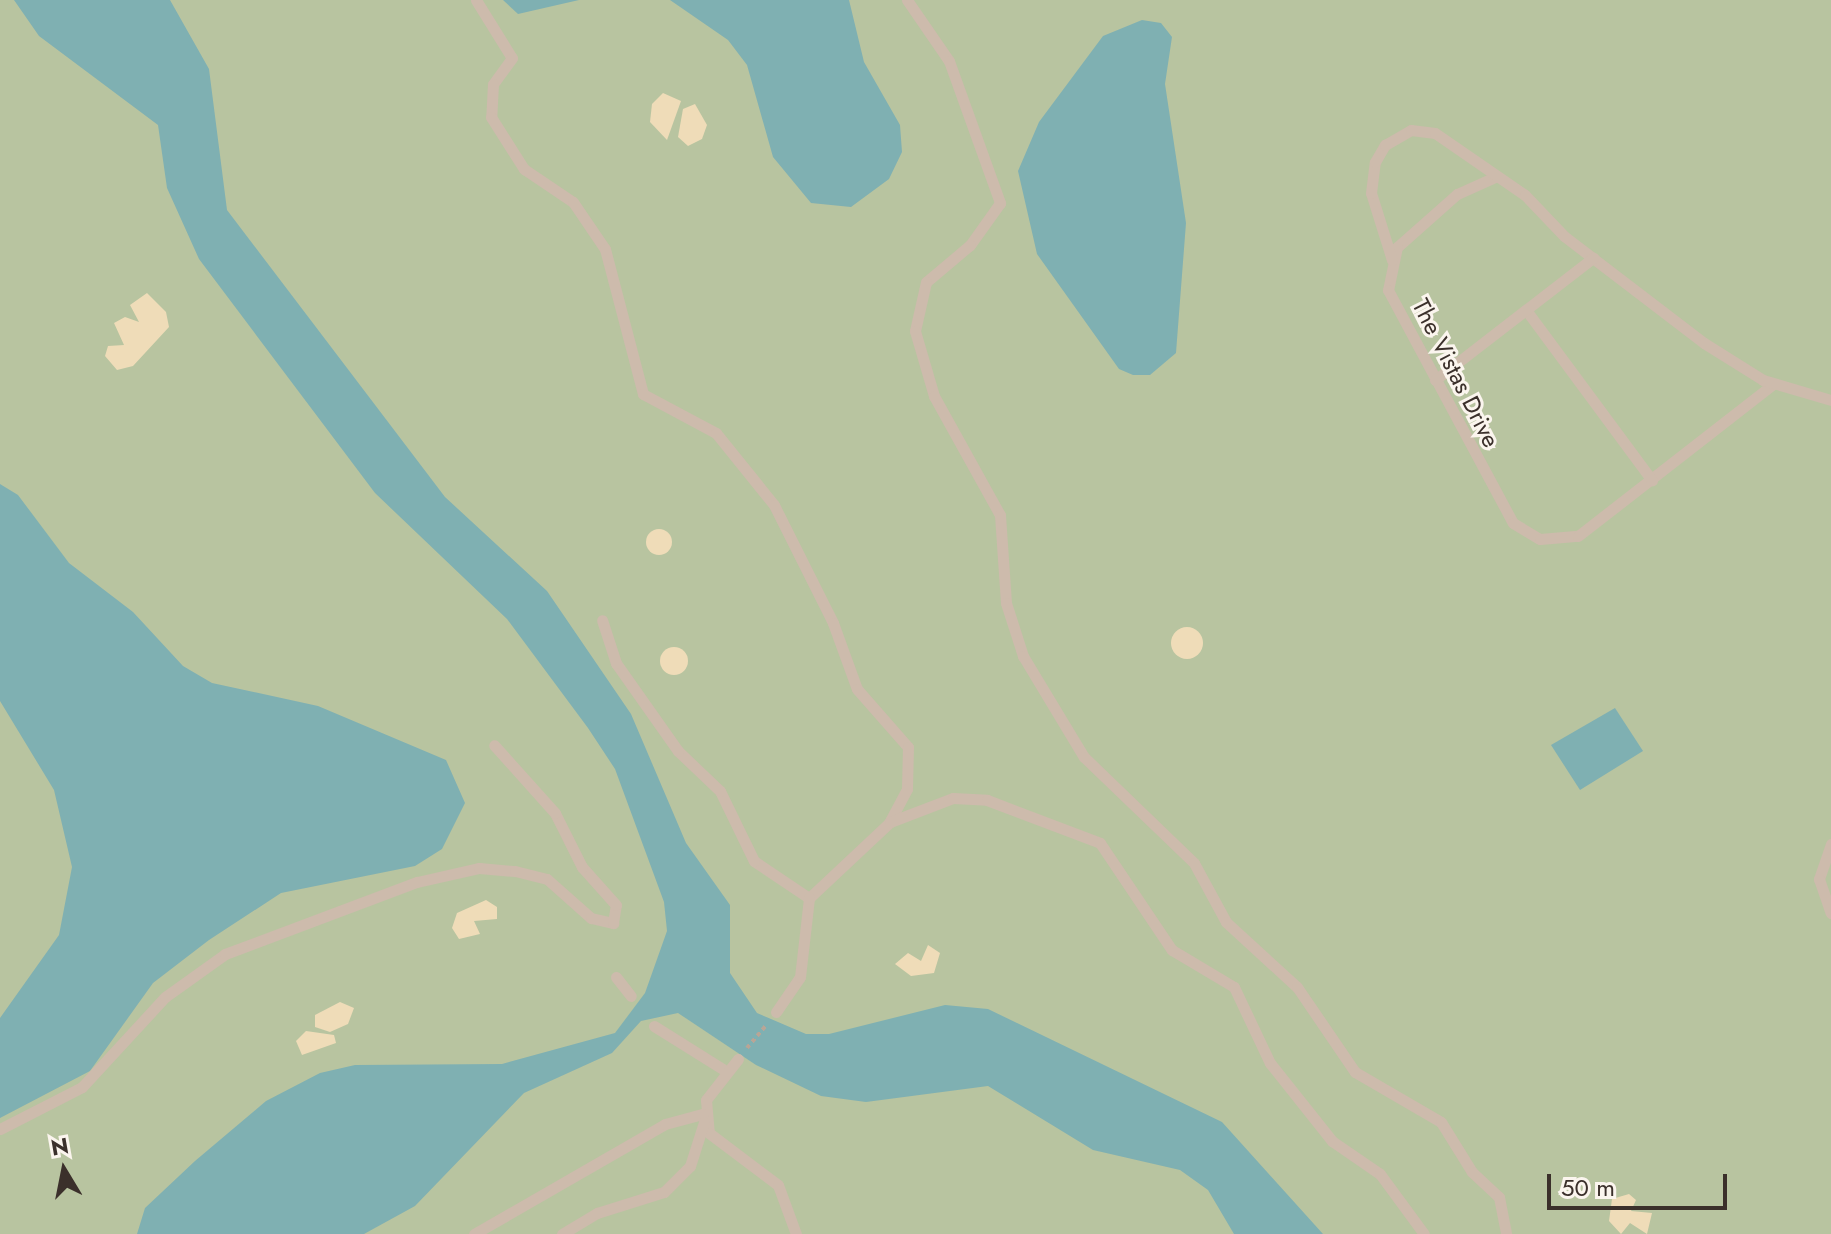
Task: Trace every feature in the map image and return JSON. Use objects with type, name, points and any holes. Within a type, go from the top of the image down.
[{"type":"lane","points":[[476,0],[512,58],[493,84],[491,117],[524,169],[573,202],[598,235],[643,394],[716,433],[774,505],[833,623],[857,689],[908,747],[907,789],[889,823],[809,898],[800,977],[776,1012]]},
{"type":"lane","points":[[907,0],[949,61],[1000,203],[970,245],[926,282],[915,331],[934,396],[1000,515],[1006,603],[1023,656],[1084,757],[1194,863],[1226,922],[1297,987],[1355,1072],[1441,1122],[1472,1172],[1499,1197],[1506,1234]]},
{"type":"lane","name":"The Vistas Drive","points":[[1495,177],[1435,133],[1411,130],[1385,145],[1371,193],[1392,260],[1388,290],[1414,327],[1435,380],[1513,523],[1540,539],[1578,536],[1773,384]]},
{"type":"lane","points":[[1392,260],[1423,221],[1495,177],[1593,258],[1704,343],[1773,384],[1831,400]]},
{"type":"lane","points":[[1435,380],[1593,258]]},
{"type":"lane","points":[[1526,310],[1652,480]]},
{"type":"lane","points":[[602,620],[616,663],[678,751],[720,791],[754,861],[809,898]]},
{"type":"lane","points":[[0,1129],[82,1087],[165,997],[225,954],[417,882],[479,868],[515,871],[547,879],[591,918],[613,923],[616,905],[582,867],[555,813],[494,745]]},
{"type":"lane","points":[[889,823],[953,798],[987,800],[1100,843],[1172,950],[1234,987],[1270,1063],[1332,1141],[1380,1174],[1424,1234]]},
{"type":"lane","points":[[1831,844],[1819,879],[1831,913]]},
{"type":"lane","points":[[616,977],[631,996]]},
{"type":"lane","points":[[654,1026],[726,1071]]},
{"type":"lane","points":[[562,1234],[597,1213],[664,1192],[690,1166],[704,1117],[726,1071],[738,1059]]},
{"type":"lane","points":[[474,1234],[665,1124],[704,1117]]},
{"type":"lane","points":[[704,1117],[725,1149],[778,1185],[796,1234]]},
{"type":"path","points":[[738,1059],[776,1012]]},
{"type":"green space","points":[[0,0],[1831,0],[1831,1234],[0,1234]]},
{"type":"sand","points":[[663,93],[681,101],[667,140],[650,122],[652,104]]},
{"type":"sand","points":[[695,104],[707,125],[702,139],[688,146],[678,137],[683,109]]},
{"type":"sand","points":[[147,293],[166,312],[169,327],[133,366],[117,370],[105,356],[108,346],[124,345],[114,323],[125,317],[139,322],[130,305]]},
{"type":"sand","points":[[659,529],[668,533],[672,542],[668,551],[659,555],[650,551],[646,542],[650,533]]},
{"type":"sand","points":[[1187,627],[1198,632],[1203,643],[1198,654],[1187,659],[1176,654],[1171,643],[1176,632]]},
{"type":"sand","points":[[674,647],[684,651],[688,661],[684,671],[674,675],[664,671],[660,661],[664,651]]},
{"type":"sand","points":[[486,900],[497,907],[497,919],[474,921],[480,934],[459,939],[452,928],[457,913]]},
{"type":"sand","points":[[928,945],[940,953],[934,973],[911,976],[895,964],[908,953],[921,961]]},
{"type":"sand","points":[[340,1002],[354,1008],[348,1024],[330,1032],[315,1027],[315,1015]]},
{"type":"sand","points":[[306,1031],[334,1035],[336,1043],[302,1055],[296,1041]]},
{"type":"sand","points":[[1629,1194],[1636,1200],[1631,1211],[1652,1213],[1647,1234],[1630,1223],[1621,1234],[1609,1221],[1612,1199]]},
{"type":"water","points":[[14,0],[170,0],[209,69],[227,210],[445,497],[547,591],[631,714],[686,843],[730,905],[730,973],[757,1013],[806,1034],[829,1034],[945,1005],[988,1009],[1222,1122],[1323,1234],[1234,1234],[1208,1190],[1180,1170],[1093,1150],[988,1086],[866,1102],[821,1096],[756,1065],[678,1013],[641,1021],[612,1053],[524,1093],[415,1206],[364,1234],[137,1234],[145,1208],[195,1161],[266,1101],[320,1073],[355,1065],[502,1064],[615,1033],[645,993],[667,931],[664,902],[615,769],[588,728],[507,619],[375,493],[199,259],[167,188],[158,125],[39,36]]},
{"type":"water","points":[[503,0],[579,0],[518,14]]},
{"type":"water","points":[[670,0],[849,0],[864,62],[900,125],[902,152],[889,179],[851,207],[811,203],[773,157],[747,65],[728,40]]},
{"type":"water","points":[[1142,20],[1161,23],[1172,37],[1165,84],[1186,223],[1176,353],[1150,375],[1133,375],[1119,369],[1037,254],[1018,171],[1039,122],[1103,36]]},
{"type":"water","points":[[0,484],[18,495],[69,563],[133,612],[183,666],[212,683],[318,706],[446,760],[465,803],[442,849],[415,866],[281,893],[209,940],[153,983],[90,1071],[0,1118],[0,1018],[59,935],[72,867],[54,790],[0,701]]},
{"type":"water","points":[[1615,708],[1643,751],[1580,790],[1551,745]]}]
